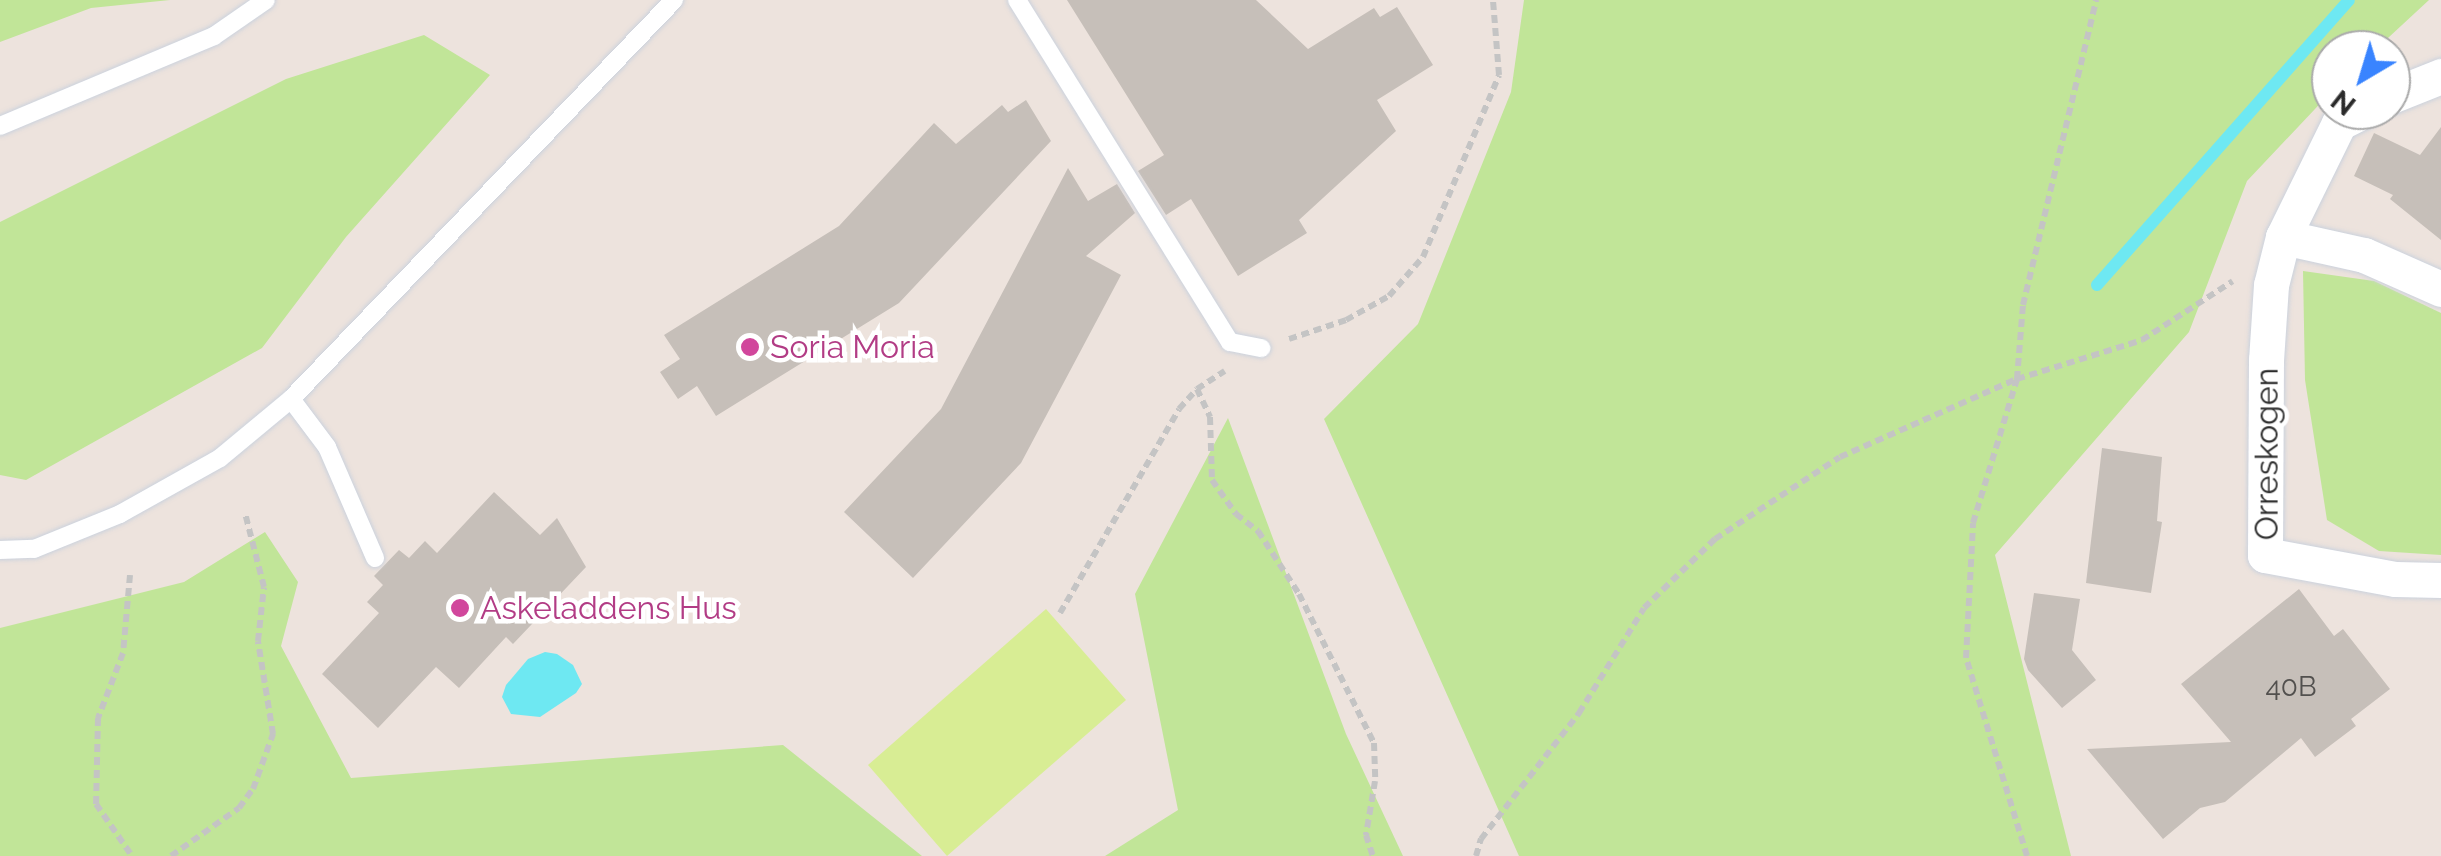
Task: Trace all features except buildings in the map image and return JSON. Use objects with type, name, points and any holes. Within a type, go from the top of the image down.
[{"type":"street","points":[[2411,88],[2441,76]]},
{"type":"street","name":"Orreskogen","points":[[2336,130],[2283,237],[2272,284],[2266,360],[2264,554],[2394,579],[2441,580]]},
{"type":"street","points":[[2283,237],[2364,256],[2441,289]]},
{"type":"lane","points":[[0,126],[214,36],[266,0]]},
{"type":"lane","points":[[0,550],[34,549],[120,514],[220,458],[292,398],[674,0]]},
{"type":"lane","points":[[1017,0],[1230,342],[1261,348]]},
{"type":"lane","points":[[292,398],[327,447],[375,558]]},
{"type":"path","points":[[1060,613],[1179,408],[1197,389],[1261,348],[1346,320],[1388,296],[1423,258],[1499,75],[1493,0]]},
{"type":"path","points":[[2027,856],[1966,658],[1974,523],[2017,379],[2024,305],[2096,0]]},
{"type":"path","points":[[1476,856],[1481,839],[1579,713],[1644,608],[1715,540],[1840,457],[2017,379],[2142,340],[2228,286],[2283,237]]},
{"type":"path","points":[[1197,389],[1210,417],[1212,480],[1236,514],[1258,531],[1299,594],[1374,743],[1375,781],[1366,835],[1373,856]]},
{"type":"path","points":[[171,856],[239,808],[252,789],[273,734],[258,641],[264,587],[245,513]]},
{"type":"path","points":[[130,575],[123,654],[98,718],[96,804],[132,856]]},
{"type":"green space","points":[[0,0],[170,0],[91,8],[0,42]]},
{"type":"green space","points":[[1524,0],[2429,0],[2397,30],[2311,30],[2311,113],[2247,181],[2189,332],[1995,555],[2071,856],[1519,856],[1324,419],[1418,324],[1511,92]]},
{"type":"green space","points":[[424,35],[490,75],[346,237],[262,348],[26,480],[0,475],[0,222],[286,79]]},
{"type":"green space","points":[[2303,271],[2374,281],[2441,313],[2441,555],[2379,551],[2327,520],[2305,380]]},
{"type":"green space","points":[[1228,418],[1346,734],[1403,856],[1105,856],[1178,810],[1135,594]]},
{"type":"green space","points":[[265,532],[298,582],[281,646],[351,778],[783,745],[922,856],[0,856],[0,628],[184,582]]},
{"type":"green space","points":[[1046,609],[1126,700],[947,856],[868,765]]},
{"type":"water","points":[[545,652],[557,654],[573,665],[582,684],[576,693],[540,717],[511,714],[502,697],[506,685],[528,659]]},
{"type":"waterway","points":[[2097,285],[2349,0]]},
{"type":"place","name":"Soria Moria","points":[[750,347]]},
{"type":"place","name":"Askeladdens Hus","points":[[460,608]]}]
